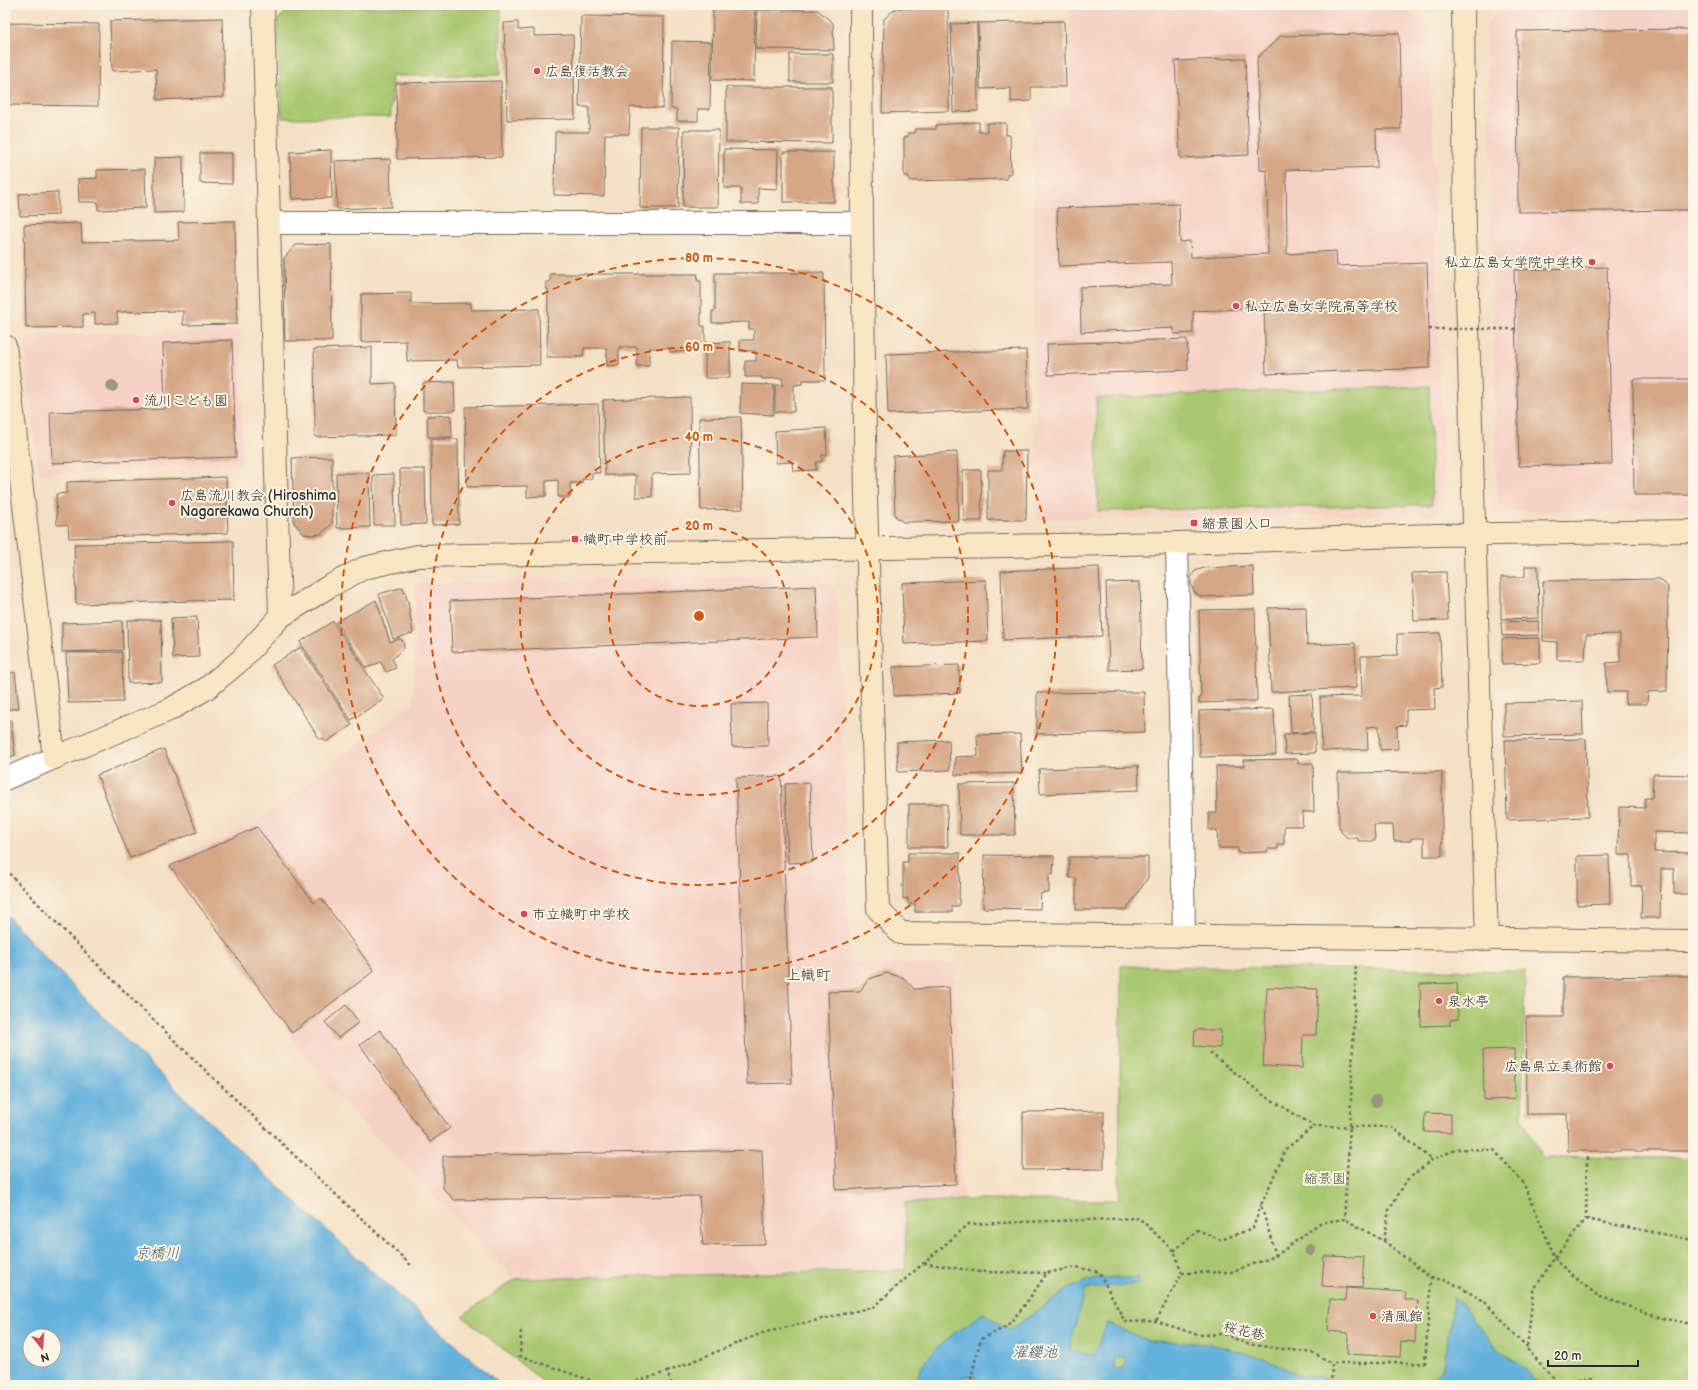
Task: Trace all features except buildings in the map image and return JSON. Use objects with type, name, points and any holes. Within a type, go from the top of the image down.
[{"type":"street","points":[[263,5],[280,617]]},
{"type":"street","points":[[861,5],[862,223],[867,547],[878,909],[900,933],[1693,941]]},
{"type":"street","points":[[1463,5],[1465,231],[1476,534],[1487,940]]},
{"type":"street","points":[[270,223],[862,223]]},
{"type":"street","points":[[5,346],[54,758]]},
{"type":"street","points":[[5,779],[169,710],[207,688],[241,660],[280,617],[328,586],[364,568],[418,556],[867,547],[1177,543],[1476,534],[1693,531]]},
{"type":"street","points":[[1177,543],[1184,936]]},
{"type":"path","points":[[1429,329],[1516,329]]},
{"type":"path","points":[[5,869],[51,918],[212,1078],[413,1267]]},
{"type":"path","points":[[1344,1219],[1350,1126],[1356,962]]},
{"type":"path","points":[[1210,1053],[1262,1094],[1314,1126],[1392,1127],[1432,1160]]},
{"type":"path","points":[[1174,1251],[1198,1230],[1222,1240],[1253,1228],[1261,1205],[1286,1149],[1314,1126]]},
{"type":"path","points":[[1384,1241],[1389,1210],[1407,1180],[1432,1160],[1458,1149],[1494,1150],[1523,1182],[1557,1262],[1598,1296],[1666,1319],[1693,1324]]},
{"type":"path","points":[[1527,1349],[1533,1291],[1555,1257],[1586,1219],[1587,1157]]},
{"type":"path","points":[[1261,1205],[1276,1256]]},
{"type":"path","points":[[625,1385],[667,1372],[762,1333],[874,1307],[969,1224],[1139,1218],[1174,1251],[1182,1273],[1156,1321]]},
{"type":"path","points":[[1182,1273],[1231,1272],[1276,1256],[1320,1223],[1344,1219],[1384,1241],[1431,1278],[1447,1280],[1484,1301],[1558,1383],[1593,1378],[1599,1385]]},
{"type":"path","points":[[1586,1219],[1693,1240]]},
{"type":"path","points":[[924,1263],[980,1272],[1047,1272]]},
{"type":"path","name":"桜花巷","points":[[1047,1272],[1076,1267],[1099,1272],[1125,1322],[1156,1321],[1198,1335],[1224,1334],[1247,1344],[1313,1353],[1332,1364]]},
{"type":"path","points":[[968,1385],[971,1380],[981,1339],[1006,1327],[1022,1309],[1047,1272]]},
{"type":"path","points":[[1331,1385],[1332,1364],[1425,1363],[1431,1278]]},
{"type":"path","points":[[521,1330],[520,1356],[604,1385]]},
{"type":"path","points":[[667,1372],[672,1385]]},
{"type":"shaded area","name":"私立広島女学院中学校","points":[[1693,8],[1693,509],[1507,511],[1497,501],[1487,23],[1501,9]]},
{"type":"shaded area","name":"私立広島女学院高等学校","points":[[1069,9],[1409,11],[1430,30],[1443,503],[1434,514],[1037,519],[1031,108],[1071,107]]},
{"type":"shaded area","name":"流川こども園","points":[[241,330],[242,464],[39,474],[23,336]]},
{"type":"shaded area","name":"市立幟町中学校","points":[[820,576],[837,594],[850,963],[954,964],[963,1200],[905,1203],[906,1270],[515,1279],[327,1087],[165,864],[254,823],[413,703],[416,583]]},
{"type":"green space","points":[[293,6],[501,8],[501,75],[392,76],[391,117],[282,118],[277,20]]},
{"type":"green space","points":[[1429,386],[1432,505],[1098,511],[1096,398]]},
{"type":"green space","name":"縮景園","points":[[1121,966],[1525,971],[1522,1118],[1542,1157],[1693,1158],[1693,1385],[547,1385],[462,1316],[515,1279],[906,1270],[905,1203],[963,1200],[1119,1200]]},
{"type":"water","name":"京橋川","points":[[5,913],[86,1000],[180,1094],[270,1179],[501,1385],[5,1385]]},
{"type":"water","name":"濯纓池","points":[[1095,1278],[1139,1278],[1138,1284],[1085,1289],[1069,1351],[1094,1355],[1107,1323],[1149,1341],[1207,1343],[1263,1358],[1298,1375],[1368,1385],[978,1385],[976,1377],[964,1376],[960,1385],[918,1385],[918,1375],[920,1370],[932,1353],[948,1338],[983,1313],[1010,1330],[1070,1288]],"holes":[[[1115,1356],[1124,1357],[1126,1362],[1122,1369],[1115,1369]]]},
{"type":"water","points":[[1455,1296],[1498,1350],[1519,1362],[1539,1385],[1424,1385],[1442,1370]]},
{"type":"place","name":"広島復活教会","points":[[537,71]]},
{"type":"place","name":"私立広島女学院中学校","points":[[1592,262]]},
{"type":"place","name":"私立広島女学院高等学校","points":[[1236,306]]},
{"type":"place","name":"流川こども園","points":[[136,400]]},
{"type":"place","name":"広島流川教会 (Hiroshima Nagarekawa Church)","points":[[172,503]]},
{"type":"place","name":"縮景園入口","points":[[1194,523]]},
{"type":"place","name":"幟町中学校前","points":[[575,539]]},
{"type":"place","name":"市立幟町中学校","points":[[524,914]]},
{"type":"place","name":"泉水亭","points":[[1439,1001]]},
{"type":"place","name":"広島県立美術館","points":[[1610,1066]]},
{"type":"place","name":"清風館","points":[[1373,1316]]},
{"type":"district","name":"上幟町","points":[[808,975]]}]
